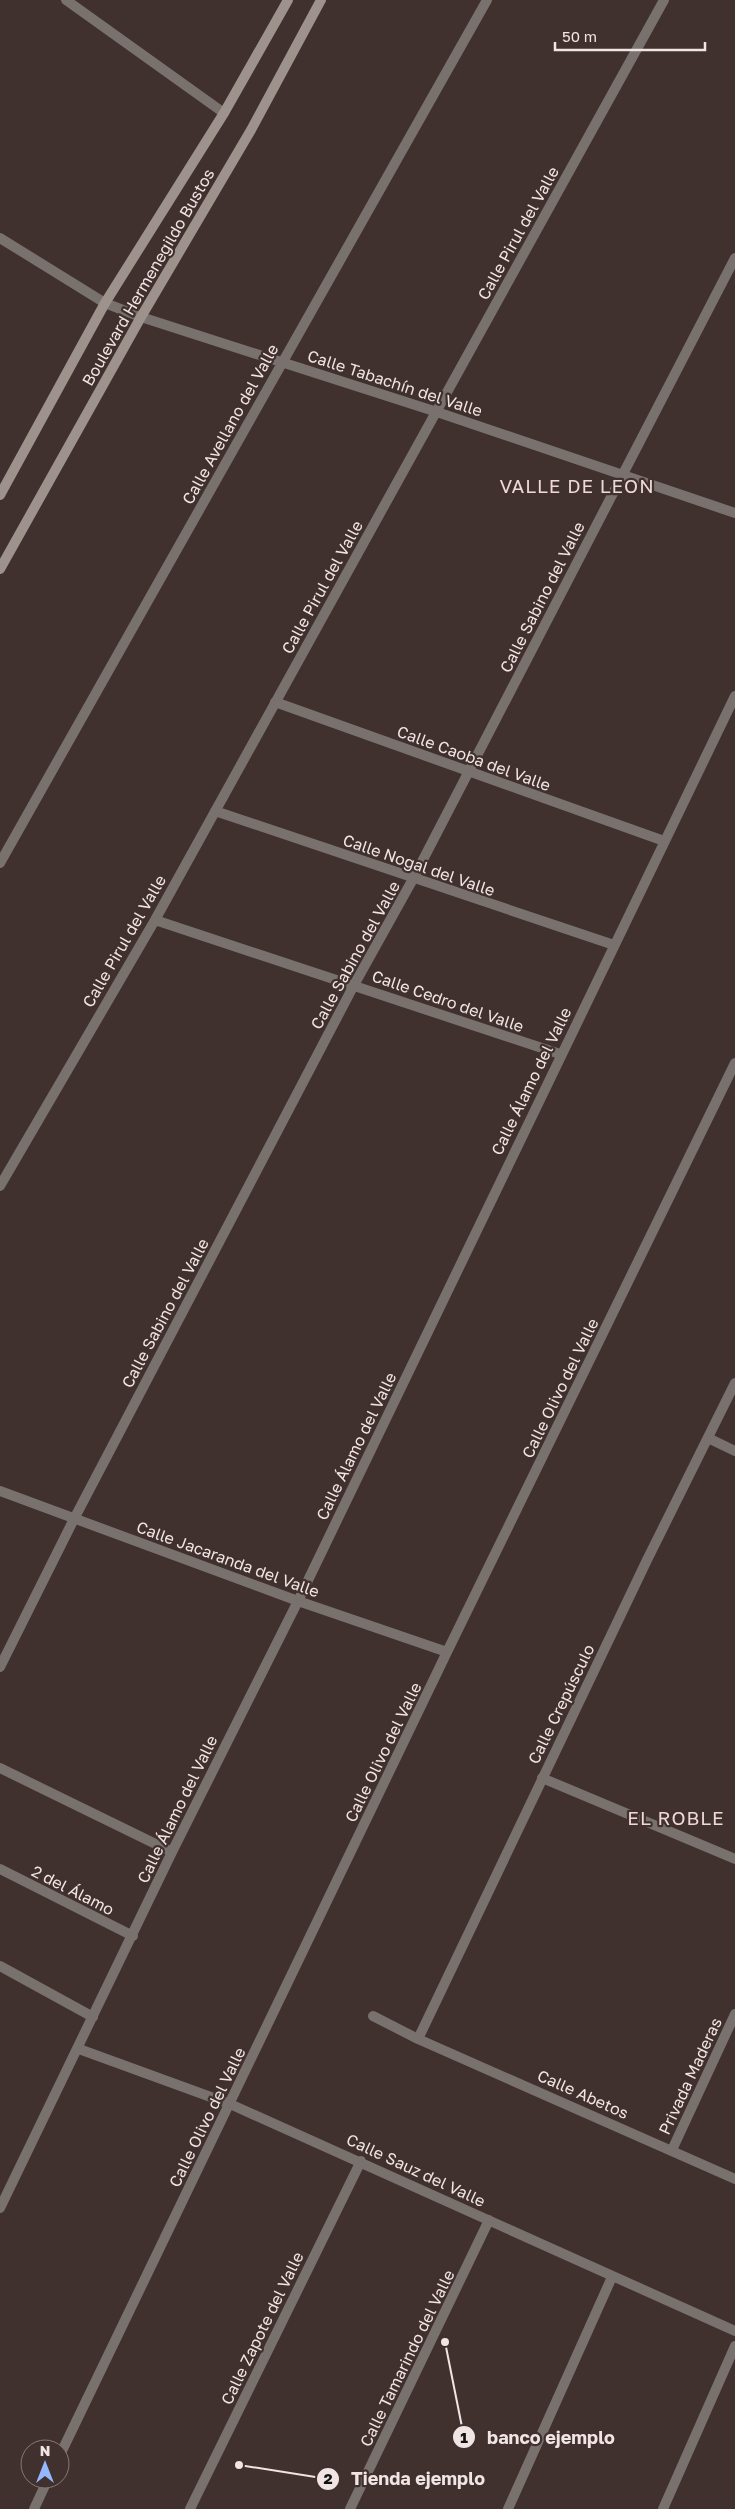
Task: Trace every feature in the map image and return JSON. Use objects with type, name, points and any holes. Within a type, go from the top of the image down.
[{"type":"street","points":[[66,0],[224,113]]},
{"type":"street","name":"Boulevard Hermenegildo Bustos","points":[[0,495],[105,303],[224,113],[288,0]]},
{"type":"street","name":"Boulevard Hermenegildo Bustos","points":[[0,569],[141,317],[251,130],[321,0]]},
{"type":"street","name":"Calle Avellano del Valle","points":[[0,863],[487,0]]},
{"type":"street","name":"Calle Pirul del Valle","points":[[0,1186],[155,920],[664,0]]},
{"type":"street","name":"Calle Tabachín del Valle","points":[[0,238],[105,303],[141,317],[437,412],[735,513]]},
{"type":"street","name":"Calle Sabino del Valle","points":[[0,1667],[74,1519],[354,985],[413,879],[735,258]]},
{"type":"street","name":"Calle Álamo del Valle","points":[[0,2208],[172,1852],[298,1601],[560,1054],[735,696]]},
{"type":"street","name":"Calle Caoba del Valle","points":[[275,702],[664,841]]},
{"type":"street","name":"Calle Nogal del Valle","points":[[214,811],[614,945]]},
{"type":"street","name":"Calle Cedro del Valle","points":[[155,920],[560,1054]]},
{"type":"street","name":"Calle Olivo del Valle","points":[[68,2439],[447,1652],[735,1063]]},
{"type":"street","name":"Calle Crepúsculo","points":[[418,2039],[542,1778],[735,1384]]},
{"type":"street","points":[[708,1438],[735,1451]]},
{"type":"street","name":"Calle Jacaranda del Valle","points":[[0,1491],[298,1601],[447,1652]]},
{"type":"street","points":[[0,1768],[172,1852]]},
{"type":"street","points":[[542,1778],[735,1859]]},
{"type":"street","name":"2 del Álamo","points":[[0,1869],[133,1936]]},
{"type":"street","points":[[0,1966],[93,2016]]},
{"type":"street","name":"Privada Maderas","points":[[672,2150],[735,2014]]},
{"type":"street","name":"Calle Abetos","points":[[373,2016],[418,2039],[735,2179]]},
{"type":"street","name":"Calle Sauz del Valle","points":[[78,2049],[230,2104],[361,2160],[612,2277],[735,2331]]},
{"type":"street","name":"Calle Zapote del Valle","points":[[190,2509],[361,2160]]},
{"type":"street","name":"Calle Tamarindo del Valle","points":[[350,2509],[489,2220]]},
{"type":"street","points":[[508,2509],[612,2277]]},
{"type":"street","points":[[663,2509],[735,2346]]},
{"type":"street","points":[[34,2509],[43,2489]]},
{"type":"place","name":"banco ejemplo","points":[[445,2342]]},
{"type":"place","name":"Tienda ejemplo","points":[[239,2465]]},
{"type":"district","name":"VALLE DE LEON","points":[[577,486]]},
{"type":"district","name":"EL ROBLE","points":[[676,1818]]}]
